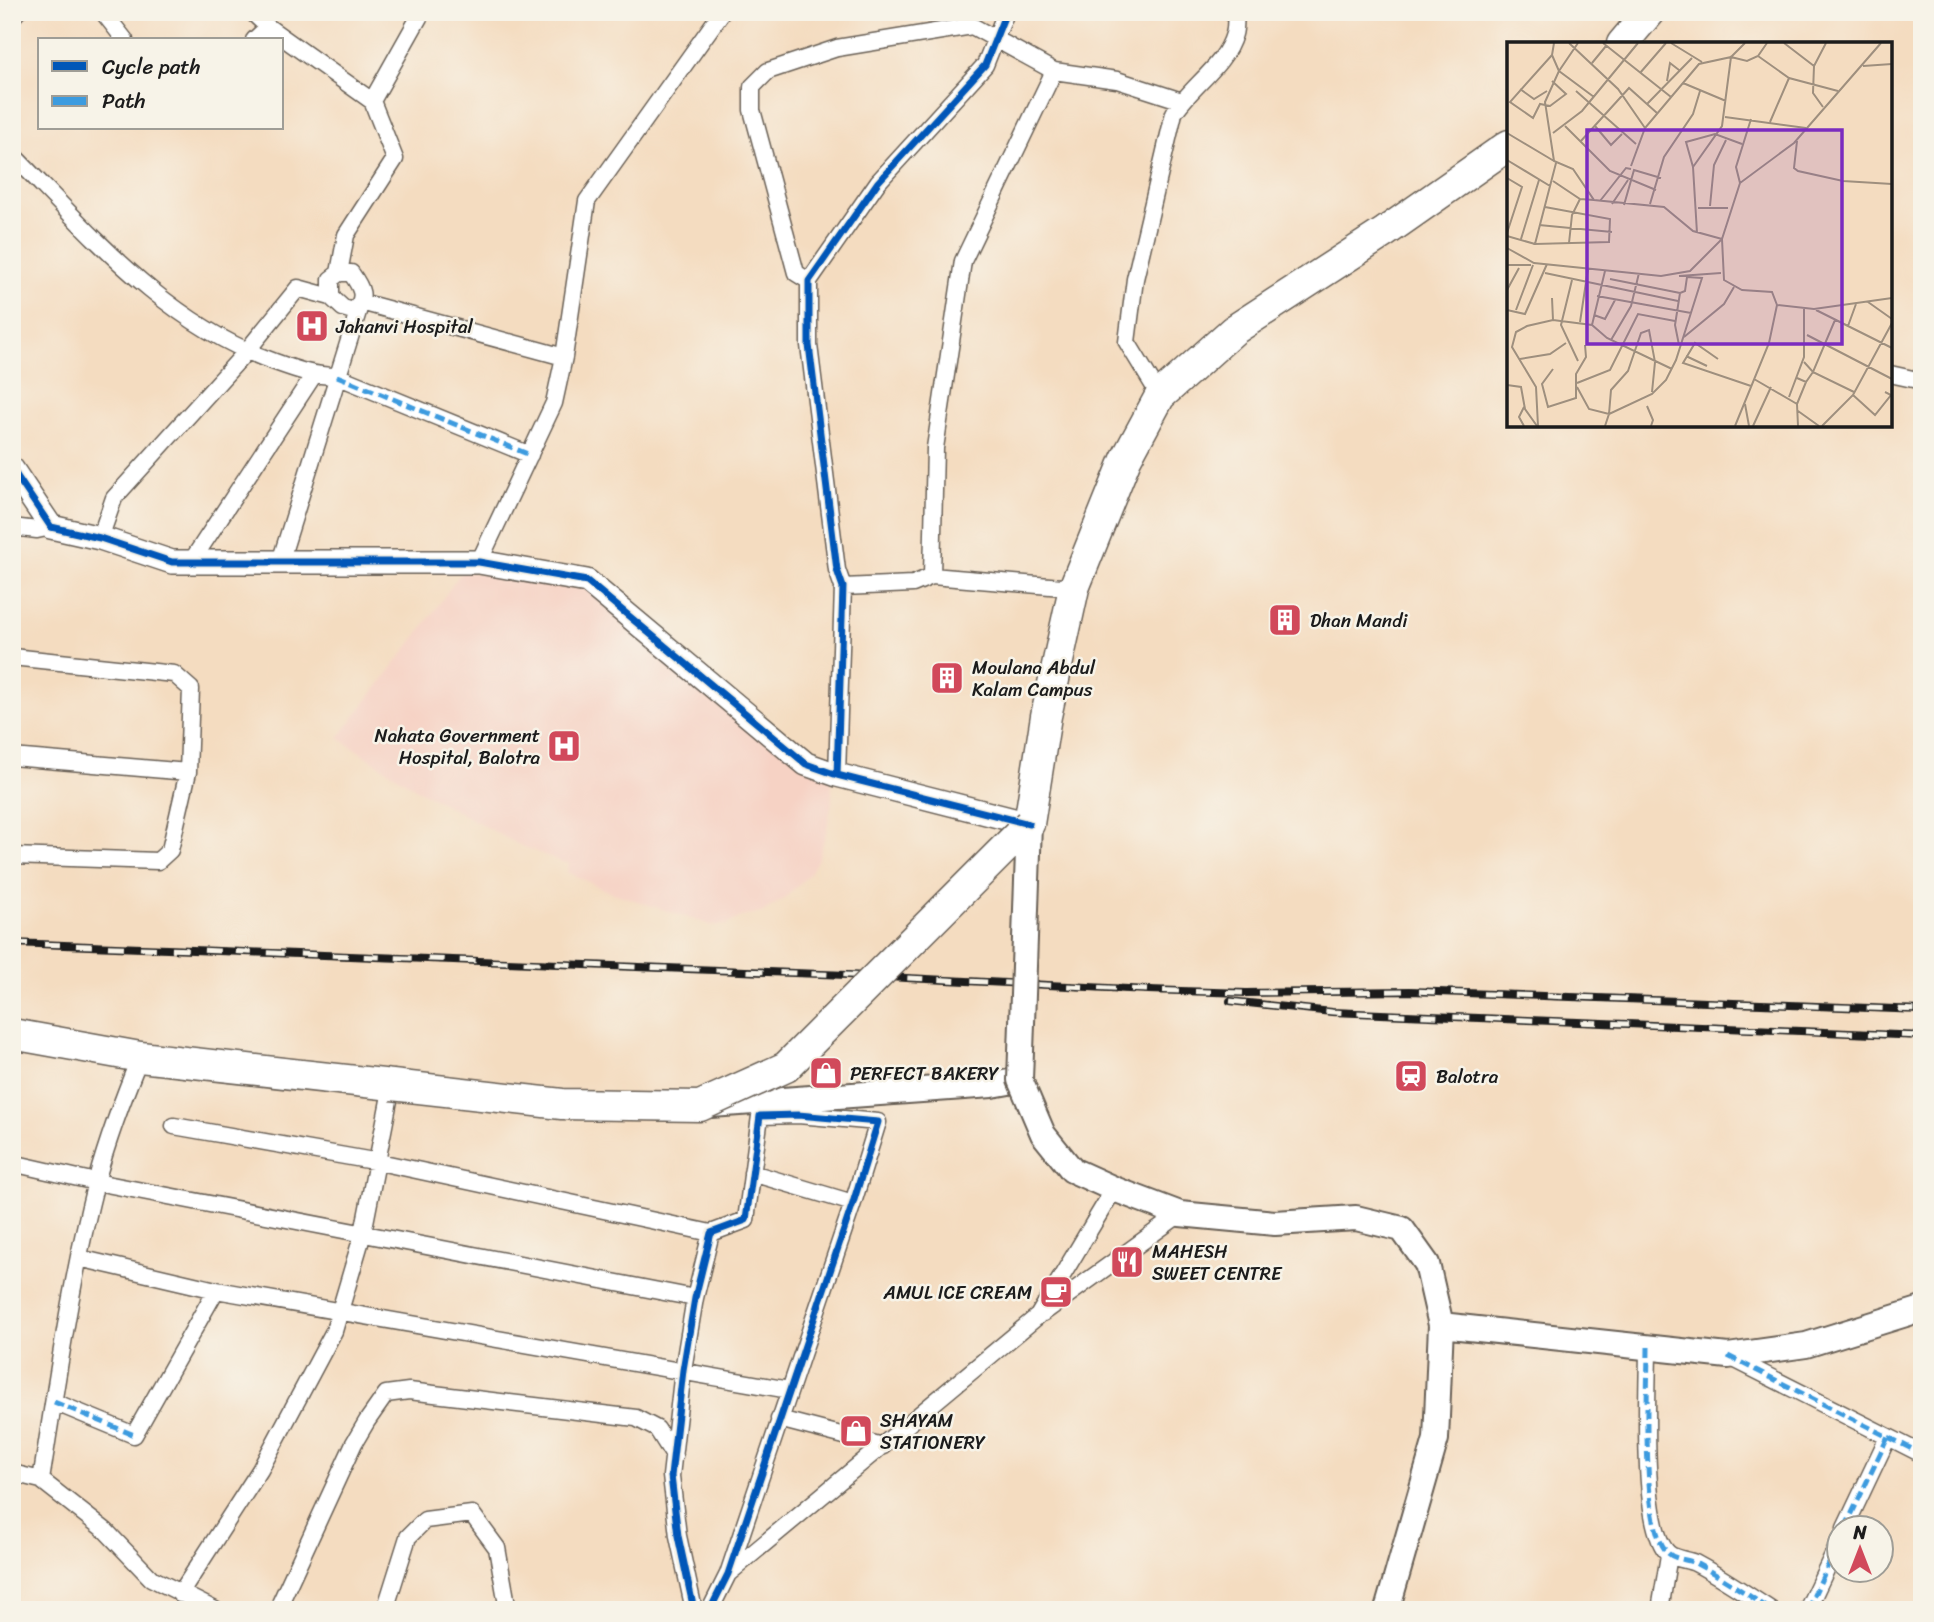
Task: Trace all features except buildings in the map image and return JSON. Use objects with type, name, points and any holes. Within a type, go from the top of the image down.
[{"type":"highway","points":[[1624,42],[1649,12]]},
{"type":"highway","points":[[12,1034],[140,1056],[562,1104],[700,1106],[786,1067],[1029,824],[1046,716],[1074,588],[1126,459],[1160,396],[1234,330],[1385,232],[1507,146]]},
{"type":"main road","points":[[1029,824],[1020,1080],[1043,1134],[1072,1170],[1180,1214],[1275,1223],[1356,1217],[1402,1229],[1427,1264],[1441,1325],[1436,1439],[1387,1610]]},
{"type":"main road","points":[[700,1106],[992,1085],[1020,1080]]},
{"type":"main road","points":[[1441,1325],[1728,1356],[1806,1345],[1922,1309]]},
{"type":"street","points":[[12,17],[17,12]]},
{"type":"street","points":[[103,12],[123,38]]},
{"type":"street","points":[[252,12],[283,38]]},
{"type":"street","points":[[372,101],[422,12]]},
{"type":"street","points":[[479,562],[554,403],[564,357],[587,201],[722,12]]},
{"type":"street","points":[[837,775],[843,587],[837,570],[809,345],[809,281],[878,183],[985,65],[1006,12]]},
{"type":"street","points":[[1160,396],[1127,342],[1135,279],[1174,113],[1218,63],[1234,35],[1236,12]]},
{"type":"street","points":[[809,281],[796,273],[752,110],[752,87],[768,71],[837,48],[972,26],[1054,71],[1117,80],[1182,101]]},
{"type":"street","points":[[256,38],[268,27]]},
{"type":"street","points":[[284,38],[372,101],[395,159],[346,235],[339,272],[331,279],[331,296]]},
{"type":"street","points":[[932,576],[935,448],[963,261],[1054,71]]},
{"type":"street","points":[[12,154],[123,267],[173,309],[246,352],[313,376],[337,376],[530,455]]},
{"type":"street","points":[[281,562],[361,302],[362,290],[351,272],[339,272]]},
{"type":"street","points":[[100,538],[114,498],[246,352],[298,288],[331,296],[339,306],[350,311],[354,311],[361,302]]},
{"type":"street","points":[[361,302],[564,357]]},
{"type":"street","points":[[1892,374],[1922,381]]},
{"type":"street","points":[[191,562],[313,376]]},
{"type":"street","points":[[12,469],[51,527]]},
{"type":"street","points":[[12,527],[37,530],[51,527],[100,538],[172,562],[479,562],[587,581],[806,764],[837,775],[1029,824]]},
{"type":"street","points":[[843,587],[913,584],[932,576],[1074,588]]},
{"type":"street","points":[[12,657],[174,674],[191,689],[188,772],[170,850],[158,861],[12,856]]},
{"type":"street","points":[[12,757],[188,772]]},
{"type":"street","points":[[41,1480],[79,1258],[96,1182],[120,1105],[140,1056]]},
{"type":"street","points":[[180,1594],[260,1470],[334,1331],[363,1233],[392,1085]]},
{"type":"street","points":[[174,1125],[379,1162],[711,1233],[746,1220],[760,1116],[798,1115],[878,1122],[728,1574],[710,1610]]},
{"type":"street","points":[[12,1163],[96,1182],[695,1297]]},
{"type":"street","points":[[752,1173],[853,1203]]},
{"type":"street","points":[[1038,1316],[1114,1189]]},
{"type":"street","points":[[728,1574],[1038,1316],[1180,1214]]},
{"type":"street","points":[[694,1610],[678,1536],[671,1476],[683,1370],[695,1297],[711,1233]]},
{"type":"street","points":[[79,1258],[216,1290],[789,1390]]},
{"type":"street","points":[[54,1402],[134,1434],[216,1290]]},
{"type":"street","points":[[1648,1347],[1651,1512],[1658,1541],[1669,1555],[1694,1562],[1770,1610]]},
{"type":"street","points":[[1728,1356],[1922,1454]]},
{"type":"street","points":[[277,1610],[354,1443],[386,1394],[409,1391],[636,1418],[657,1429],[674,1456]]},
{"type":"street","points":[[779,1419],[883,1446]]},
{"type":"street","points":[[1852,1514],[1888,1437]]},
{"type":"street","points":[[12,1472],[41,1480],[106,1531],[151,1578],[215,1610]]},
{"type":"street","points":[[385,1610],[408,1537],[425,1520],[472,1514],[498,1548],[508,1610]]},
{"type":"street","points":[[1660,1610],[1669,1555]]},
{"type":"street","points":[[1807,1610],[1826,1568]]},
{"type":"shaded area","name":"Nahata Government Hospital, Balotra","points":[[462,571],[587,585],[832,778],[832,803],[826,833],[818,859],[810,873],[785,898],[761,913],[741,917],[726,925],[711,925],[607,891],[567,872],[569,863],[517,844],[417,789],[338,738],[418,634]]},
{"type":"railway","points":[[12,943],[847,975],[1148,990],[1246,993],[1410,991],[1922,1010]]},
{"type":"railway","points":[[1230,1001],[1332,1012],[1922,1036]]},
{"type":"marked path","points":[[337,376],[530,455]]},
{"type":"marked path","points":[[1648,1347],[1647,1456],[1653,1516],[1659,1538],[1671,1555],[1697,1564],[1771,1610]]},
{"type":"marked path","points":[[1728,1356],[1922,1454]]},
{"type":"marked path","points":[[54,1402],[134,1435]]},
{"type":"marked path","points":[[1852,1514],[1888,1437]]},
{"type":"marked path","points":[[1807,1610],[1826,1570]]},
{"type":"cycle path","points":[[837,775],[843,587],[837,570],[809,345],[809,281],[878,182],[985,65],[1006,12]]},
{"type":"cycle path","points":[[12,469],[51,527],[100,538],[172,562],[479,562],[587,581],[806,764],[837,775],[1029,824]]},
{"type":"cycle path","points":[[694,1610],[678,1536],[671,1476],[683,1370],[695,1298],[711,1233],[746,1220],[760,1116],[798,1115],[878,1122],[728,1574],[710,1610]]},
{"type":"place","name":"Jahanvi Hospital","points":[[312,326]]},
{"type":"place","name":"Dhan Mandi","points":[[1285,620]]},
{"type":"place","name":"Moulana Abdul Kalam Campus","points":[[947,678]]},
{"type":"place","name":"Nahata Government Hospital, Balotra","points":[[564,746]]},
{"type":"place","name":"PERFECT BAKERY","points":[[826,1073]]},
{"type":"place","name":"Balotra","points":[[1411,1076]]},
{"type":"place","name":"MAHESH SWEET CENTRE","points":[[1127,1262]]},
{"type":"place","name":"AMUL ICE CREAM","points":[[1056,1292]]},
{"type":"place","name":"SHAYAM STATIONERY","points":[[856,1431]]}]
